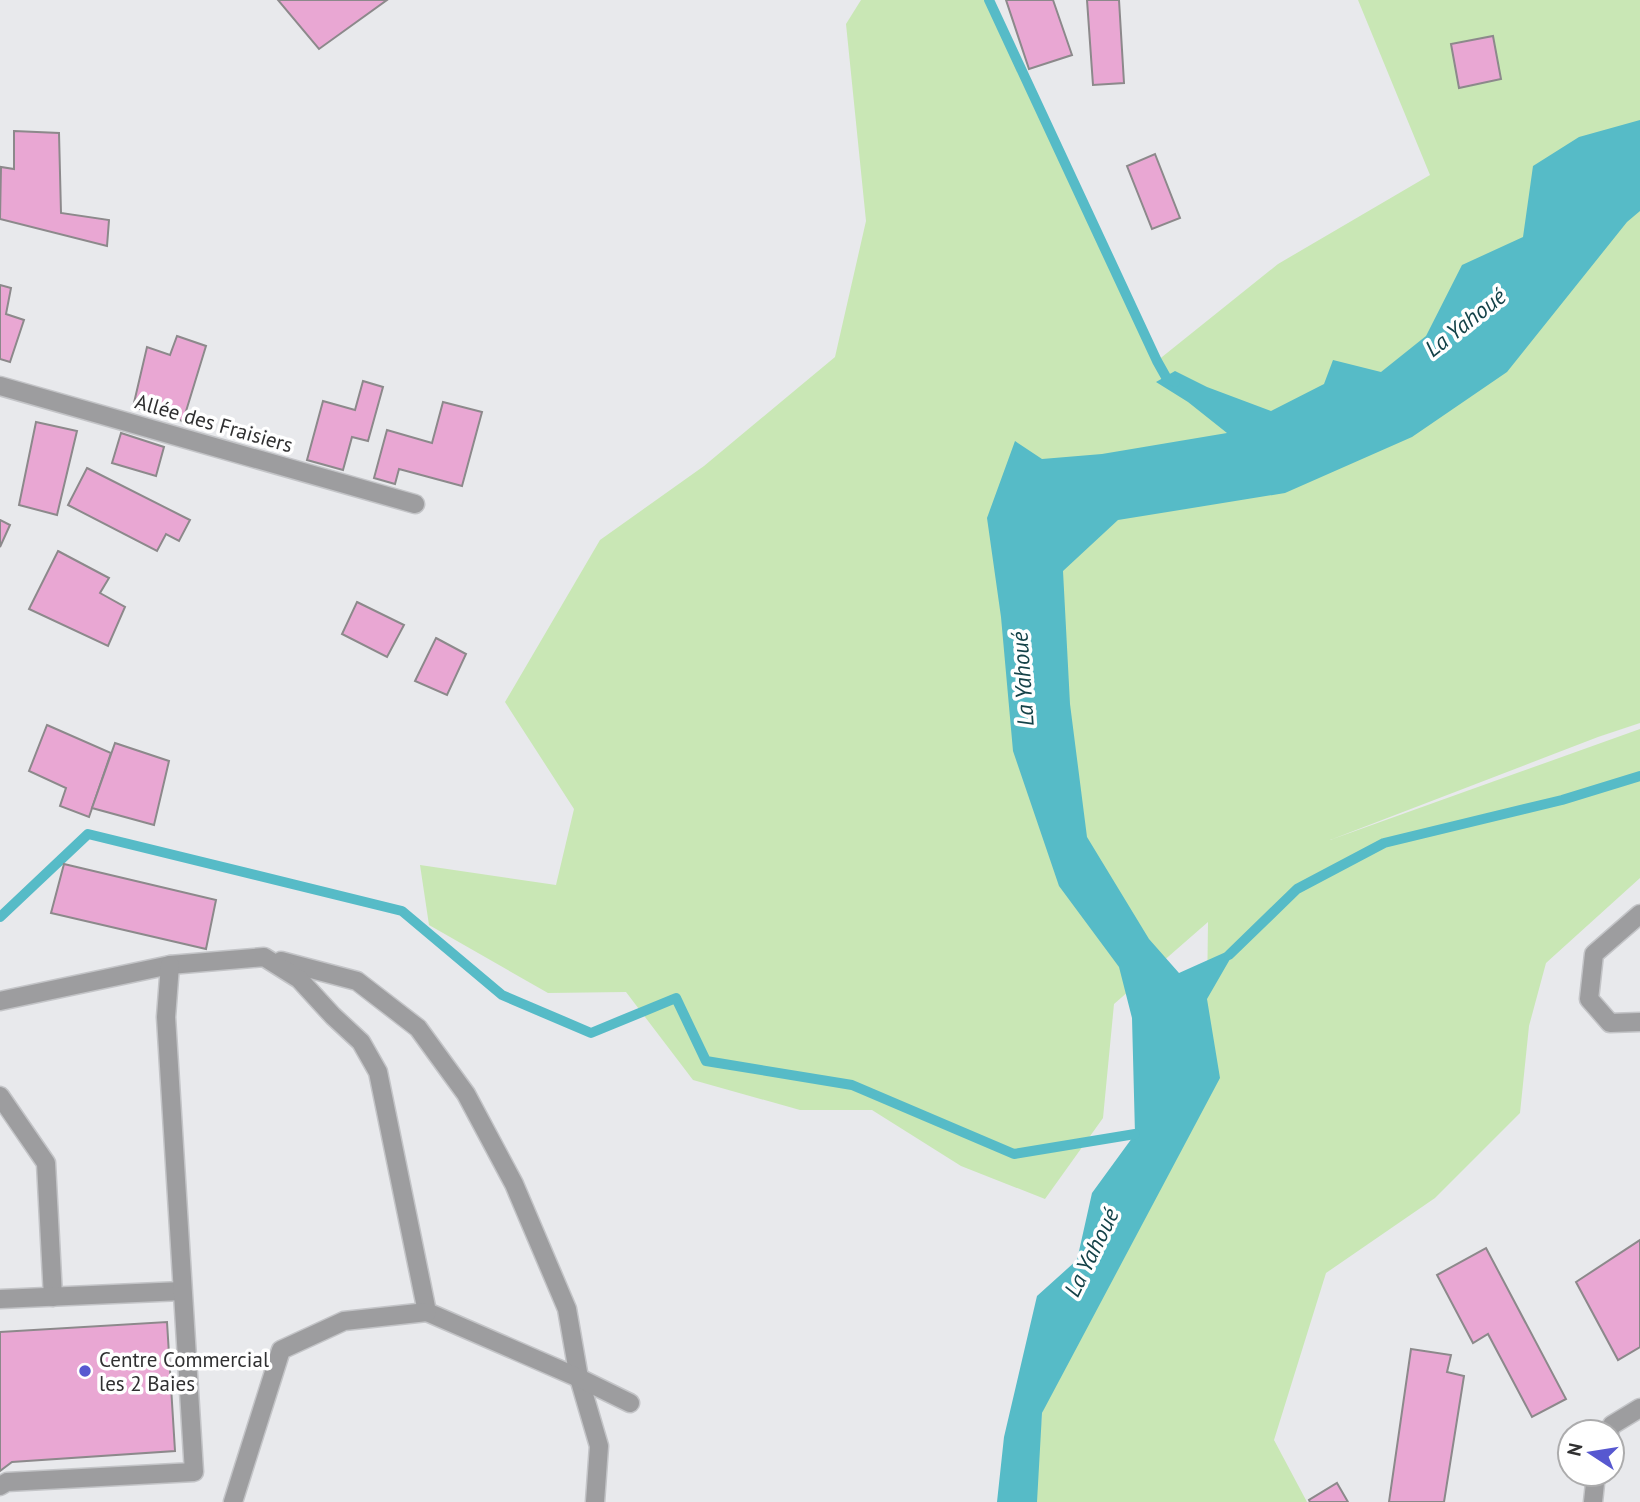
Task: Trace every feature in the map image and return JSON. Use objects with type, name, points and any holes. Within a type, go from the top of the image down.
[{"type":"street","name":"Allée des Fraisiers","points":[[0,386],[415,504]]},
{"type":"street","points":[[1640,914],[1594,954],[1589,999],[1610,1023],[1640,1022]]},
{"type":"street","points":[[264,957],[299,979],[361,1042],[378,1072],[427,1312]]},
{"type":"street","points":[[0,1001],[170,965],[264,957],[357,981],[418,1028],[466,1094],[514,1184],[567,1309],[579,1378],[600,1446],[595,1502]]},
{"type":"street","points":[[0,1486],[7,1482],[194,1472],[166,1017],[170,965]]},
{"type":"street","points":[[0,1096],[46,1163],[53,1297]]},
{"type":"street","points":[[0,1299],[182,1291]]},
{"type":"street","points":[[233,1502],[281,1350],[344,1321],[427,1312],[630,1403]]},
{"type":"street","points":[[1624,1418],[1640,1408]]},
{"type":"green space","points":[[861,0],[989,0],[1157,361],[1278,264],[1430,175],[1358,0],[1640,0],[1640,723],[1330,840],[1640,729],[1640,878],[1546,963],[1529,1026],[1520,1113],[1435,1198],[1326,1273],[1274,1440],[1307,1502],[1034,1502],[1042,1413],[1207,999],[1208,922],[1114,1004],[1103,1118],[1045,1199],[961,1166],[872,1110],[800,1110],[693,1080],[626,992],[548,993],[429,925],[420,865],[556,885],[574,809],[505,702],[600,540],[704,466],[835,357],[866,221],[846,24]]},
{"type":"water","name":"La Yahoué","points":[[1640,120],[1640,211],[1627,222],[1507,372],[1412,437],[1285,493],[1118,520],[1063,571],[1070,704],[1087,837],[1149,939],[1179,973],[1237,947],[1207,999],[1220,1078],[1042,1413],[1037,1502],[997,1502],[1004,1437],[1037,1296],[1077,1260],[1092,1193],[1135,1134],[1132,1018],[1119,967],[1059,886],[1013,751],[1001,617],[987,518],[1015,441],[1042,459],[1102,454],[1227,433],[1188,402],[1156,382],[1175,371],[1207,387],[1271,411],[1324,384],[1333,360],[1381,372],[1426,336],[1462,265],[1523,237],[1533,166],[1579,137]]},
{"type":"building","points":[[278,0],[387,0],[319,49]]},
{"type":"building","points":[[1006,0],[1053,0],[1072,55],[1029,69]]},
{"type":"building","points":[[1087,0],[1119,0],[1124,83],[1093,85]]},
{"type":"building","points":[[1493,36],[1501,79],[1459,88],[1451,44]]},
{"type":"building","points":[[14,131],[59,133],[61,213],[109,220],[107,246],[0,219],[1,167],[14,169]]},
{"type":"building","points":[[1155,154],[1180,218],[1152,229],[1127,166]]},
{"type":"building","points":[[0,285],[11,288],[6,314],[24,320],[10,362],[0,359]]},
{"type":"building","points":[[177,336],[206,346],[183,421],[133,407],[147,347],[170,355]]},
{"type":"building","points":[[363,381],[383,387],[368,441],[352,437],[343,470],[307,460],[323,401],[355,410]]},
{"type":"building","points":[[443,402],[482,412],[462,486],[399,469],[395,484],[374,478],[387,430],[432,443]]},
{"type":"building","points":[[36,422],[77,431],[57,515],[19,505]]},
{"type":"building","points":[[121,433],[164,447],[156,476],[112,463]]},
{"type":"building","points":[[87,468],[190,520],[179,541],[166,534],[157,551],[68,505]]},
{"type":"building","points":[[0,520],[10,525],[0,547]]},
{"type":"building","points":[[58,551],[109,578],[100,593],[125,607],[108,646],[29,609]]},
{"type":"building","points":[[357,602],[404,625],[387,657],[342,634]]},
{"type":"building","points":[[436,638],[466,654],[447,695],[415,681]]},
{"type":"building","points":[[47,725],[111,753],[89,817],[60,806],[66,788],[29,771]]},
{"type":"building","points":[[115,743],[169,761],[154,825],[92,808]]},
{"type":"building","points":[[64,864],[216,900],[206,949],[51,913]]},
{"type":"building","points":[[1640,1240],[1640,1347],[1618,1360],[1576,1282]]},
{"type":"building","points":[[1486,1248],[1566,1399],[1532,1417],[1488,1334],[1473,1343],[1437,1275]]},
{"type":"building","name":"Centre Commercial les 2 Baies","points":[[167,1322],[175,1451],[12,1462],[0,1471],[0,1332]]},
{"type":"building","points":[[1411,1349],[1451,1355],[1447,1372],[1464,1376],[1444,1502],[1389,1502]]},
{"type":"building","points":[[1337,1483],[1348,1502],[1310,1502],[1309,1500]]},
{"type":"waterway","points":[[989,0],[1157,361],[1166,377],[1175,382]]},
{"type":"waterway","points":[[1229,955],[1297,889],[1384,843],[1562,800],[1640,776]]},
{"type":"waterway","points":[[0,917],[88,834],[402,911],[502,995],[591,1033],[676,998],[706,1061],[852,1085],[1014,1154],[1135,1134]]},
{"type":"place","name":"Centre Commercial les 2 Baies","points":[[85,1371]]}]
